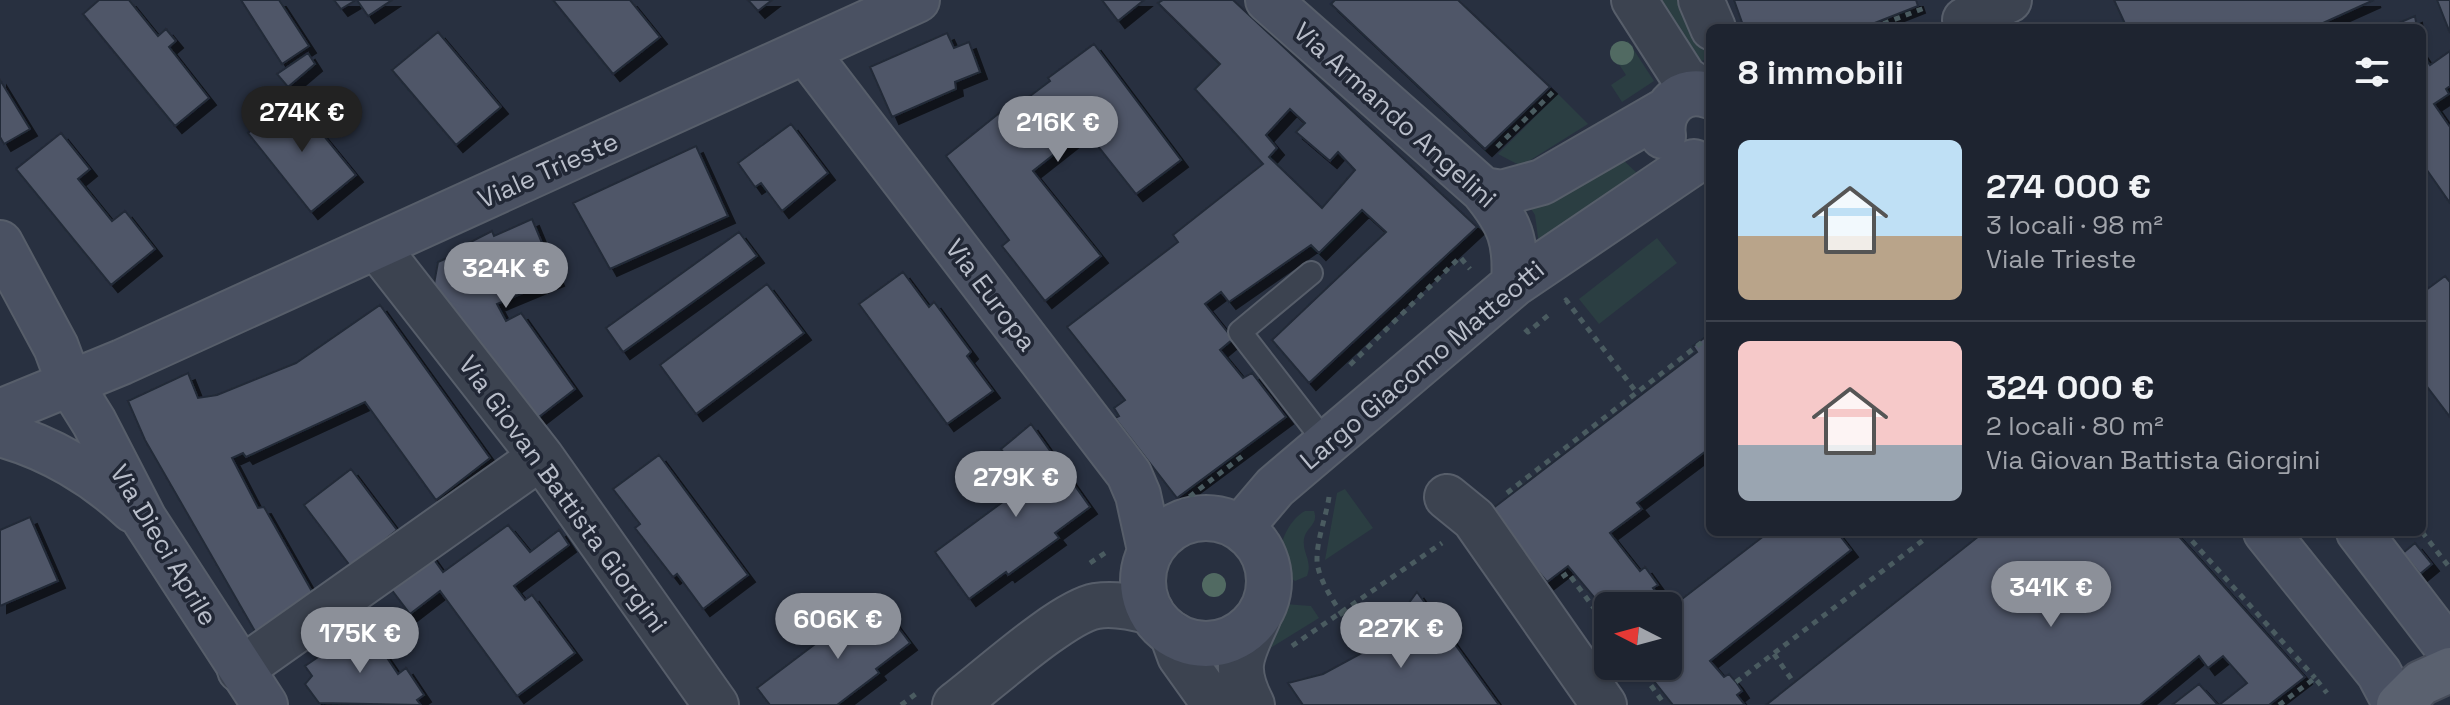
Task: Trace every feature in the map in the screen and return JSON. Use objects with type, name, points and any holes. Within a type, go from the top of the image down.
[{"type":"main road","points":[[2397,705],[2421,683],[2450,670]]},
{"type":"street","name":"Viale Trieste","points":[[0,412],[122,362],[917,0]]},
{"type":"street","name":"Via Armando Angelini","points":[[1268,0],[1483,190],[1503,214],[1512,234],[1516,259],[1514,284]]},
{"type":"street","points":[[1634,0],[1684,78],[1706,93]]},
{"type":"street","points":[[1701,0],[1711,24]]},
{"type":"street","points":[[1961,16],[2009,0]]},
{"type":"street","name":"Via Europa","points":[[806,52],[1129,474],[1138,495],[1150,550]]},
{"type":"street","points":[[1483,190],[1502,193],[1542,182],[1665,111],[1683,95],[1706,94]]},
{"type":"street","points":[[1665,111],[1662,134],[1666,145],[1673,154],[1702,160]]},
{"type":"street","name":"Largo Giacomo Matteotti","points":[[1241,527],[1275,487],[1514,284],[1702,160]]},
{"type":"street","name":"Via Dieci Aprile","points":[[0,243],[56,347],[69,382],[94,422],[144,519],[265,705]]},
{"type":"street","name":"Via Giovan Battista Giorgini","points":[[377,247],[541,457],[716,705]]},
{"type":"street","points":[[0,434],[25,440],[109,487],[144,519]]},
{"type":"street","points":[[240,670],[541,457]]},
{"type":"street","points":[[1447,497],[1474,519],[1604,705]]},
{"type":"street","points":[[1215,705],[1144,599],[1142,581],[1150,550],[1164,533],[1180,522],[1201,517],[1221,519],[1241,527],[1254,538],[1264,553],[1269,570],[1269,589],[1240,658],[1244,689],[1252,705]]},
{"type":"street","points":[[2269,536],[2379,673],[2397,705]]},
{"type":"street","points":[[2362,536],[2450,651]]},
{"type":"street","points":[[955,705],[1061,622],[1094,606],[1126,605],[1162,623],[1190,642],[1210,644],[1230,639],[1247,630],[1258,618]]},
{"type":"lane","points":[[1311,273],[1240,332],[1323,446]]},
{"type":"path","points":[[1882,24],[1928,6],[1926,0]]},
{"type":"path","points":[[1323,446],[1333,473],[1317,559],[1319,569],[1325,586],[1364,646]]},
{"type":"path","points":[[1736,682],[1926,538],[1924,536]]},
{"type":"path","points":[[2188,536],[2327,693]]},
{"type":"path","points":[[2425,536],[2450,568]]},
{"type":"path","points":[[1774,654],[1794,683]]},
{"type":"path","points":[[2279,705],[2315,678]]},
{"type":"path","points":[[1647,680],[1665,705]]},
{"type":"green space","points":[[1656,0],[1686,0],[1706,50],[1706,59],[1695,64]]},
{"type":"green space","points":[[1628,41],[1654,81],[1622,102],[1611,85],[1626,75],[1611,52]]},
{"type":"green space","points":[[1558,94],[1588,124],[1521,166],[1498,154]]},
{"type":"green space","points":[[1620,157],[1640,176],[1539,245],[1535,215],[1526,201]]},
{"type":"green space","points":[[1657,238],[1677,263],[1599,324],[1579,299]]},
{"type":"green space","points":[[1345,489],[1373,528],[1325,560],[1337,493]]},
{"type":"green space","points":[[1305,511],[1314,511],[1315,516],[1304,539],[1309,571],[1307,576],[1295,581],[1287,574],[1280,555],[1290,525]]},
{"type":"green space","points":[[1285,604],[1311,606],[1319,618],[1267,650],[1275,619]]},
{"type":"building","points":[[99,0],[129,0],[158,36],[166,29],[176,41],[169,47],[209,98],[175,126],[83,14]]},
{"type":"building","points":[[241,0],[279,0],[309,46],[282,64]]},
{"type":"building","points":[[334,0],[356,0],[341,9]]},
{"type":"building","points":[[357,0],[392,0],[368,16]]},
{"type":"building","points":[[553,0],[630,0],[660,37],[613,74]]},
{"type":"building","points":[[748,0],[772,0],[758,11]]},
{"type":"building","points":[[1102,0],[1144,0],[1118,21]]},
{"type":"building","points":[[1163,0],[1233,0],[1477,227],[1309,383],[1272,340],[1386,232],[1362,210],[1319,253],[1311,245],[1229,302],[1221,292],[1205,304],[1233,339],[1220,350],[1243,378],[1252,373],[1286,417],[1177,498],[1115,418],[1119,416],[1114,408],[1125,400],[1067,327],[1178,242],[1173,235],[1263,164],[1195,89],[1220,64],[1158,3]],"holes":[[[1290,109],[1305,123],[1296,132],[1330,161],[1338,152],[1355,170],[1322,208],[1269,157],[1277,148],[1266,135]]]},
{"type":"building","points":[[1335,0],[1458,0],[1550,87],[1485,149],[1331,4]]},
{"type":"building","points":[[1734,0],[1916,0],[1918,6],[1872,24],[1743,24]]},
{"type":"building","points":[[2114,0],[2374,0],[2321,24],[2125,24]]},
{"type":"building","points":[[2437,0],[2450,0],[2450,33]]},
{"type":"building","points":[[2415,16],[2416,24],[2396,24]]},
{"type":"building","points":[[438,32],[501,107],[456,145],[392,70]]},
{"type":"building","points":[[947,33],[954,48],[969,42],[980,72],[955,82],[956,89],[892,117],[870,67]]},
{"type":"building","points":[[1094,44],[1181,160],[1136,194],[1085,130],[1033,171],[1101,256],[1045,301],[1002,246],[1009,240],[946,156],[1003,110],[1006,114],[1050,81],[1048,78]]},
{"type":"building","points":[[2450,51],[2450,86],[2446,89],[2449,94],[2434,104],[2450,127],[2450,203],[2426,169],[2426,59],[2430,65]]},
{"type":"building","points":[[308,53],[315,64],[288,87],[277,74]]},
{"type":"building","points":[[0,80],[30,129],[4,144],[0,137]]},
{"type":"building","points":[[292,97],[356,175],[311,212],[248,133]]},
{"type":"building","points":[[791,124],[828,173],[782,211],[761,183],[755,187],[738,163]]},
{"type":"building","points":[[61,133],[90,169],[78,179],[112,221],[125,211],[155,249],[111,285],[16,169]]},
{"type":"building","points":[[696,146],[728,216],[610,269],[573,203]]},
{"type":"building","points":[[532,219],[557,279],[497,304],[506,321],[521,313],[575,389],[535,420],[434,284],[438,262],[454,255],[453,251],[492,231],[494,236]]},
{"type":"building","points":[[739,232],[757,256],[623,352],[606,328]]},
{"type":"building","points":[[903,272],[929,307],[934,302],[971,352],[967,356],[993,391],[947,424],[859,304]]},
{"type":"building","points":[[2445,276],[2450,282],[2450,417],[2426,385],[2426,290]]},
{"type":"building","points":[[767,284],[804,333],[696,414],[660,365]]},
{"type":"building","points":[[380,305],[490,458],[436,500],[365,402],[246,457],[243,453],[232,458],[258,508],[264,507],[314,595],[256,633],[145,440],[128,401],[188,373],[198,398],[217,395],[296,363]]},
{"type":"building","points":[[1706,337],[1706,451],[1637,503],[1642,509],[1610,533],[1640,571],[1645,567],[1658,585],[1653,588],[1656,592],[1594,592],[1594,597],[1568,566],[1547,582],[1497,522],[1492,509],[1697,352],[1693,346]]},
{"type":"building","points":[[1031,424],[1090,507],[1055,533],[1059,538],[969,599],[935,552],[1027,484],[1001,449]]},
{"type":"building","points":[[659,455],[748,575],[703,609],[677,574],[673,577],[635,528],[640,524],[613,489]]},
{"type":"building","points":[[351,469],[397,530],[351,567],[304,505]]},
{"type":"building","points":[[30,517],[58,581],[0,606],[0,530]]},
{"type":"building","points":[[508,525],[530,552],[559,530],[569,545],[514,586],[525,600],[532,595],[575,653],[517,696],[440,591],[410,614],[388,585],[430,554],[443,572]]},
{"type":"building","points":[[1764,536],[1840,536],[1851,550],[1710,661],[1724,677],[1729,674],[1736,682],[1742,691],[1737,695],[1745,705],[1673,705],[1653,680],[1682,680],[1682,599]]},
{"type":"building","points":[[1979,536],[2179,536],[2305,677],[2269,705],[2219,705],[2247,683],[2223,656],[2208,668],[2199,656],[2140,705],[1766,705]]},
{"type":"building","points":[[2415,543],[2432,564],[2420,574],[2403,553]]},
{"type":"building","points":[[1417,592],[1499,705],[1303,705],[1288,683],[1323,674],[1362,653],[1394,623]]},
{"type":"building","points":[[876,598],[910,643],[876,669],[879,673],[837,705],[770,705],[757,688]]},
{"type":"building","points":[[365,625],[398,674],[406,668],[424,695],[417,700],[421,705],[319,703],[305,684],[312,676],[305,666]]},
{"type":"building","points":[[2199,684],[2218,705],[2172,705]]}]
